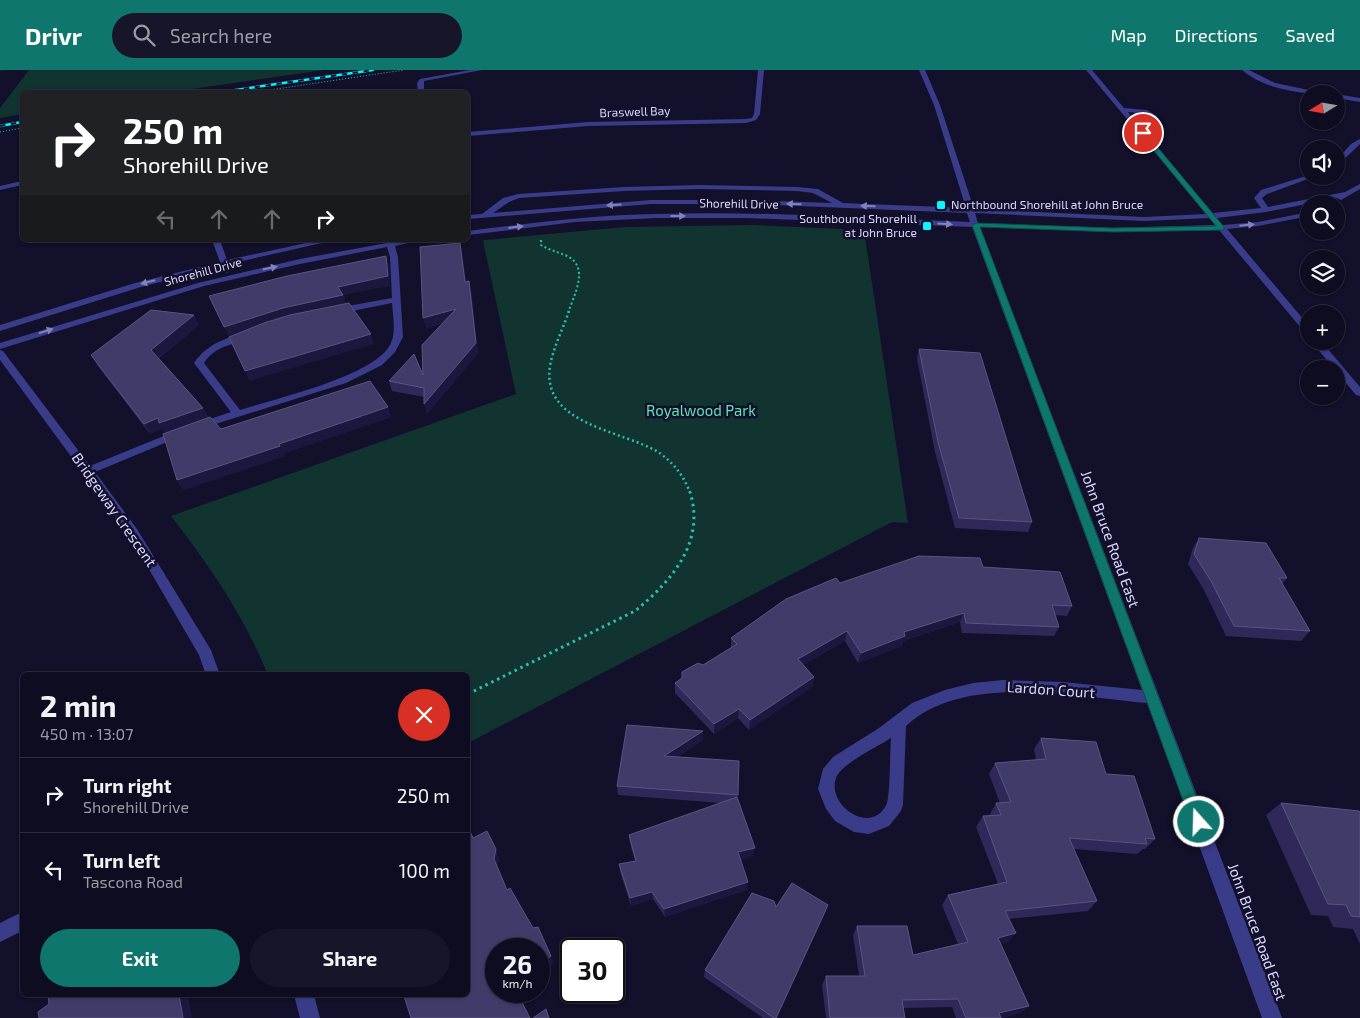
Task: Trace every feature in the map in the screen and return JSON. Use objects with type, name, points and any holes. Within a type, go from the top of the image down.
[{"type":"street","points":[[421,90],[420,83],[422,80],[480,70]]},
{"type":"street","name":"Braswell Bay","points":[[470,134],[588,124],[746,122],[754,119],[757,114],[760,70]]},
{"type":"street","name":"John Bruce Road East","points":[[922,70],[937,105],[976,225],[1272,1018]]},
{"type":"street","points":[[1088,70],[1300,321]]},
{"type":"street","points":[[1246,70],[1254,77],[1271,83],[1300,89]]},
{"type":"street","points":[[1345,98],[1360,100]]},
{"type":"street","points":[[1122,110],[1148,112],[1155,117],[1149,120],[1131,120]]},
{"type":"street","points":[[1345,157],[1360,140]]},
{"type":"street","points":[[1266,210],[1258,198],[1264,192],[1300,180]]},
{"type":"street","points":[[0,188],[20,183]]},
{"type":"street","name":"Shorehill Drive","points":[[470,217],[651,202],[842,206],[1144,219],[1212,217],[1266,210],[1347,194],[1360,186]]},
{"type":"street","name":"Shorehill Drive","points":[[485,215],[506,200],[518,196],[624,189],[700,187],[815,191],[842,206]]},
{"type":"street","name":"Shorehill Drive","points":[[470,233],[575,220],[693,216],[758,216],[1113,230],[1221,228],[1300,215]]},
{"type":"street","points":[[217,242],[230,277]]},
{"type":"street","name":"Shorehill Drive","points":[[0,328],[138,285],[224,263],[323,242]]},
{"type":"street","name":"Shorehill Drive","points":[[0,346],[139,302],[230,277],[404,242]]},
{"type":"street","points":[[88,471],[174,435],[342,381],[379,363],[392,350],[398,338],[394,257],[390,244]]},
{"type":"street","points":[[325,314],[396,300]]},
{"type":"street","points":[[238,414],[199,363],[203,356],[222,344],[257,332]]},
{"type":"street","points":[[1324,350],[1360,393]]},
{"type":"street","name":"Bridgeway Crescent","points":[[0,353],[133,532],[206,654],[212,672]]},
{"type":"street","name":"Lardon Court","points":[[899,723],[895,805],[891,813],[880,824],[863,827],[853,823],[836,811],[830,801],[826,784],[830,770],[855,751],[899,723],[915,709],[933,701],[992,686],[1021,685],[1152,697]]},
{"type":"street","points":[[0,933],[20,923]]},
{"type":"street","points":[[305,997],[310,1018]]},
{"type":"path","points":[[269,90],[404,70]]},
{"type":"path","points":[[0,132],[20,128]]},
{"type":"path","points":[[470,693],[635,611],[671,578],[686,555],[694,534],[696,510],[689,487],[680,472],[660,454],[577,418],[563,407],[555,394],[549,379],[550,365],[580,278],[580,267],[573,259],[541,245],[541,240],[527,226]]},
{"type":"green space","points":[[29,70],[324,70],[185,90],[20,90],[20,114],[0,118],[0,108]]},
{"type":"green space","name":"Royalwood Park","points":[[753,225],[864,230],[908,523],[892,522],[470,742],[470,672],[267,672],[248,632],[225,592],[200,554],[171,516],[516,394],[483,241],[625,227]]},
{"type":"building","points":[[460,243],[465,282],[469,281],[476,343],[424,404],[424,388],[389,381],[414,354],[423,375],[422,345],[456,309],[423,318],[420,247]]},
{"type":"building","points":[[386,256],[388,276],[338,287],[343,295],[283,308],[224,327],[209,296],[287,276]]},
{"type":"building","points":[[349,303],[371,334],[245,371],[229,337],[290,315]]},
{"type":"building","points":[[151,310],[194,315],[151,350],[203,408],[159,423],[158,418],[144,424],[91,355]]},
{"type":"building","points":[[919,349],[980,353],[1032,522],[959,518],[938,442]]},
{"type":"building","points":[[370,381],[388,407],[279,444],[280,446],[177,480],[163,434],[210,417],[221,429]]},
{"type":"building","points":[[1199,538],[1266,543],[1287,578],[1279,578],[1310,631],[1234,626],[1211,581],[1194,554]]},
{"type":"building","points":[[919,556],[980,558],[983,567],[1060,572],[1072,606],[1052,605],[1059,627],[966,623],[964,613],[904,632],[905,636],[861,653],[847,631],[798,659],[814,677],[750,720],[739,709],[714,724],[675,683],[682,678],[682,672],[698,663],[703,665],[737,644],[731,638],[786,599],[836,578],[840,583]]},
{"type":"building","points":[[627,725],[703,731],[664,756],[739,761],[738,795],[617,786]]},
{"type":"building","points":[[1041,738],[1096,742],[1106,774],[1134,776],[1155,839],[1145,838],[1147,844],[1069,838],[1097,901],[1005,911],[1016,933],[998,938],[1029,1006],[999,1013],[1001,1018],[966,1018],[958,999],[902,1000],[905,1018],[830,1018],[826,976],[865,976],[857,926],[907,926],[913,955],[968,942],[948,895],[1007,882],[983,816],[1001,815],[996,803],[1011,802],[995,763],[1046,759]]},
{"type":"building","points":[[737,797],[755,848],[738,852],[748,882],[664,909],[652,892],[630,898],[619,864],[636,861],[629,835]]},
{"type":"building","points":[[1281,803],[1359,811],[1360,917],[1351,916],[1346,905],[1328,904]]},
{"type":"building","points":[[470,831],[473,838],[487,831],[496,849],[494,859],[507,890],[510,888],[533,928],[538,927],[543,938],[485,938],[485,1003],[522,1003],[530,1018],[411,1018],[404,997],[470,997]]},
{"type":"building","points":[[792,883],[828,905],[776,1018],[774,1018],[705,970],[752,893],[774,901],[776,907]]},
{"type":"building","points":[[48,997],[179,997],[183,1018],[39,1018],[38,1012],[49,1004]]},
{"type":"building","points":[[546,1009],[549,1018],[533,1018]]},
{"type":"railway","points":[[236,90],[373,70]]},
{"type":"railway","points":[[0,126],[20,122]]},
{"type":"place","name":"Northbound Shorehill at John Bruce","points":[[941,205]]},
{"type":"place","name":"Southbound Shorehill at John Bruce","points":[[927,226]]},
{"type":"route","points":[[1143,133],[1221,228],[1113,230],[976,225],[1199,822]]}]
